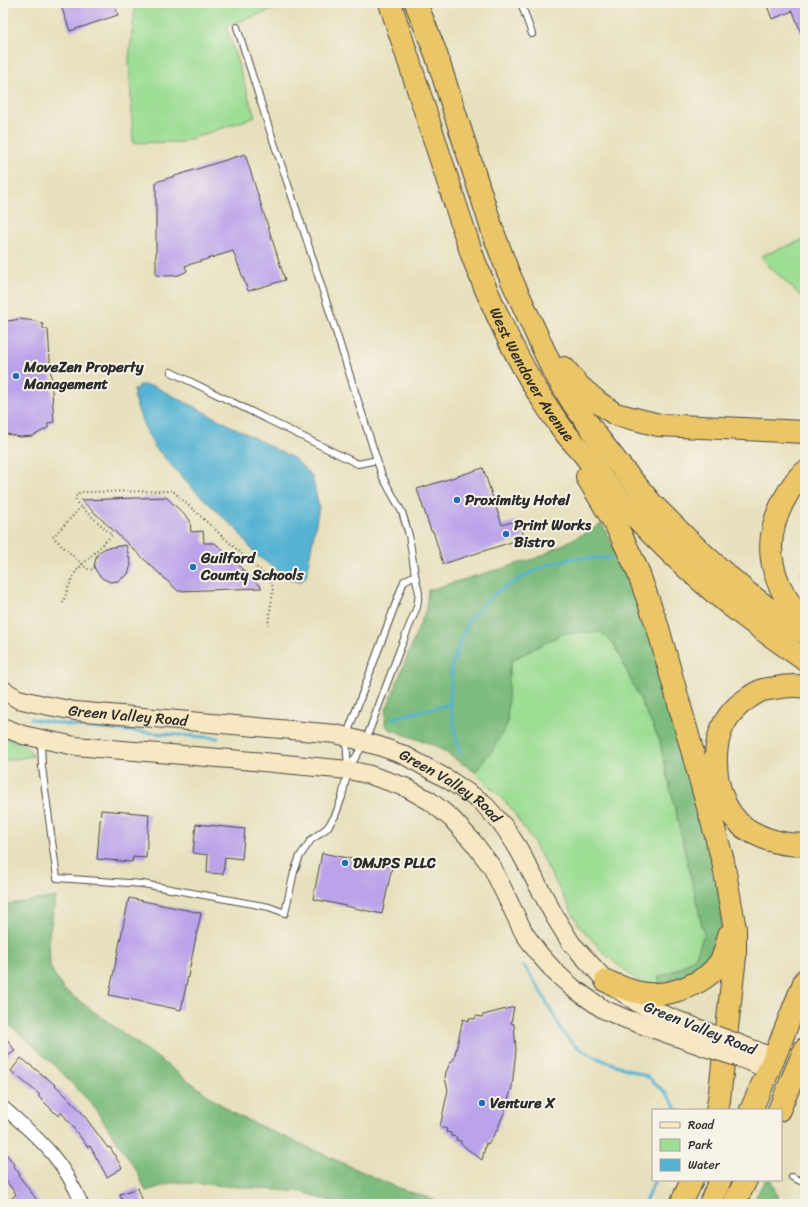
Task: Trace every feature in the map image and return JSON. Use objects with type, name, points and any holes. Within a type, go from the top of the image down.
[{"type":"highway","name":"West Wendover Avenue","points":[[390,3],[460,220],[485,289],[521,363],[543,400],[562,428],[603,480],[654,536],[688,570],[749,620],[805,660]]},
{"type":"highway","name":"West Wendover Avenue","points":[[416,3],[436,54],[492,232],[527,317],[552,368],[573,403],[620,467],[652,504],[686,538],[749,594],[791,625],[805,633]]},
{"type":"highway","points":[[426,3],[436,54]]},
{"type":"highway","points":[[527,317],[550,346],[561,365],[578,385],[599,403],[615,414],[659,425],[805,432]]},
{"type":"highway","points":[[562,428],[577,461],[616,525],[637,569],[658,628],[723,861],[736,929],[735,956],[717,1109]]},
{"type":"highway","points":[[805,472],[789,491],[779,510],[772,533],[772,562],[780,589],[797,614],[805,622]]},
{"type":"highway","points":[[805,687],[784,686],[760,691],[741,704],[728,717],[721,731],[717,742],[715,757],[721,793],[729,811],[738,823],[756,835],[774,841],[794,846],[805,844]]},
{"type":"highway","points":[[606,981],[628,990],[647,994],[680,990],[705,978],[714,971],[721,961],[726,949],[730,930],[730,894]]},
{"type":"highway","points":[[751,1109],[772,1064],[805,980]]},
{"type":"highway","points":[[780,1109],[801,1072],[805,1049]]},
{"type":"highway","name":"Green Valley Road","points":[[772,1064],[801,1072]]},
{"type":"highway","points":[[681,1204],[692,1181]]},
{"type":"highway","points":[[710,1204],[720,1181]]},
{"type":"highway","points":[[734,1204],[746,1181]]},
{"type":"main road","name":"Green Valley Road","points":[[3,690],[18,699],[75,712],[336,734],[404,755],[449,780],[483,803],[505,828],[518,848],[555,917],[571,943],[606,981],[641,1005],[662,1014],[713,1042]]},
{"type":"main road","name":"Green Valley Road","points":[[3,727],[23,735],[75,746],[348,770],[367,774],[405,787],[430,801],[451,818],[473,842],[492,867],[524,933],[539,954],[556,973],[573,988],[603,1010],[626,1019],[713,1042],[741,1051],[772,1064]]},
{"type":"street","points":[[3,1107],[53,1154],[75,1188],[82,1204]]},
{"type":"lane","points":[[521,3],[532,34]]},
{"type":"lane","points":[[237,27],[382,476],[402,512],[409,535],[415,575],[420,593],[417,607],[365,742],[348,770]]},
{"type":"lane","points":[[171,372],[358,464],[377,460]]},
{"type":"lane","points":[[41,739],[42,767],[57,878],[143,884],[269,907],[285,913],[294,872],[300,856],[311,840],[327,828],[335,816],[342,797],[348,770],[346,737],[404,581],[415,575]]},
{"type":"lane","points":[[792,1177],[805,1183]]},
{"type":"path","points":[[63,604],[76,571],[112,535],[75,500],[80,492],[173,491],[272,584],[273,591],[268,625]]},
{"type":"path","points":[[81,507],[53,537],[89,570],[95,570]]},
{"type":"green space","points":[[133,3],[292,3],[226,26],[255,117],[181,142],[133,143],[129,58],[135,8]]},
{"type":"green space","points":[[805,239],[805,300],[770,267],[761,256]]},
{"type":"green space","points":[[602,524],[624,569],[651,634],[686,757],[719,891],[722,930],[717,948],[704,964],[685,978],[661,984],[658,977],[680,968],[696,956],[704,934],[659,739],[614,644],[601,632],[564,633],[512,660],[509,671],[507,725],[492,751],[475,772],[436,746],[389,729],[385,724],[386,710],[426,609],[428,590],[537,558]]},
{"type":"green space","points":[[601,631],[614,644],[659,739],[704,934],[696,956],[680,968],[658,977],[661,984],[644,983],[633,977],[607,956],[580,927],[534,843],[510,807],[475,772],[492,751],[512,660],[564,633]]},
{"type":"green space","points":[[3,737],[28,748],[33,756],[3,761]]},
{"type":"green space","points":[[56,897],[49,935],[50,967],[63,989],[234,1114],[396,1187],[446,1204],[338,1204],[303,1192],[175,1182],[146,1191],[137,1171],[91,1103],[54,1065],[3,1019],[3,905]]},
{"type":"green space","points":[[764,1181],[771,1181],[780,1204],[752,1204]]},
{"type":"water","points":[[140,385],[154,386],[295,459],[312,476],[319,507],[306,576],[302,581],[293,581],[256,555],[237,530],[188,484],[154,446],[143,424],[134,398],[134,390]]},
{"type":"building","points":[[60,3],[114,3],[118,15],[70,31]]},
{"type":"building","points":[[766,3],[805,3],[805,41],[793,11],[772,19]]},
{"type":"building","points":[[245,154],[285,280],[248,291],[233,251],[185,266],[187,271],[179,275],[156,275],[156,182]]},
{"type":"building","points":[[20,319],[35,321],[43,324],[43,329],[48,329],[54,422],[48,423],[48,428],[33,436],[20,437],[3,432],[3,323]]},
{"type":"building","points":[[483,468],[502,525],[519,520],[524,538],[443,564],[433,531],[431,531],[417,489]]},
{"type":"building","points":[[166,497],[190,520],[191,532],[203,531],[204,543],[215,543],[262,588],[178,591],[81,500]]},
{"type":"building","points":[[126,545],[131,565],[128,574],[118,581],[110,582],[102,578],[94,567],[96,557],[99,552],[106,548]]},
{"type":"building","points":[[101,810],[149,814],[146,858],[133,857],[132,862],[97,859]]},
{"type":"building","points":[[196,824],[245,829],[242,859],[225,857],[223,874],[207,873],[208,855],[193,853]]},
{"type":"building","points":[[322,853],[392,867],[382,914],[313,899]]},
{"type":"building","points":[[129,898],[201,913],[181,1010],[109,995]]},
{"type":"building","points":[[514,1007],[511,1023],[514,1024],[516,1050],[512,1087],[497,1130],[488,1144],[486,1143],[482,1160],[461,1144],[461,1141],[456,1140],[457,1137],[451,1136],[451,1133],[446,1132],[447,1129],[440,1127],[448,1090],[445,1078],[446,1072],[450,1063],[454,1059],[463,1019],[469,1021],[469,1018],[475,1019],[476,1016],[482,1017],[483,1015]]},
{"type":"building","points":[[3,1033],[15,1051],[3,1059]]},
{"type":"building","points":[[21,1058],[52,1082],[80,1110],[108,1148],[110,1147],[122,1168],[107,1177],[90,1146],[88,1147],[62,1113],[58,1116],[38,1096],[40,1095],[11,1071]]},
{"type":"building","points":[[3,1150],[14,1164],[13,1165],[20,1175],[19,1176],[40,1204],[14,1204],[11,1199],[16,1194],[3,1177]]},
{"type":"building","points":[[138,1188],[144,1204],[123,1204],[120,1194]]},
{"type":"waterway","points":[[460,753],[450,704],[452,664],[470,618],[497,592],[528,574],[550,564],[574,558],[610,558]]},
{"type":"waterway","points":[[393,718],[450,704]]},
{"type":"waterway","points":[[31,719],[88,728],[218,738]]},
{"type":"waterway","points":[[524,966],[540,990],[563,1033],[574,1045],[592,1056],[648,1077],[666,1093],[677,1109]]},
{"type":"waterway","points":[[644,1204],[655,1181]]},
{"type":"place","name":"MoveZen Property Management","points":[[16,376]]},
{"type":"place","name":"Proximity Hotel","points":[[457,500]]},
{"type":"place","name":"Print Works Bistro","points":[[506,534]]},
{"type":"place","name":"Guilford County Schools","points":[[193,567]]},
{"type":"place","name":"DMJPS PLLC","points":[[345,863]]},
{"type":"place","name":"Venture X","points":[[482,1103]]}]
